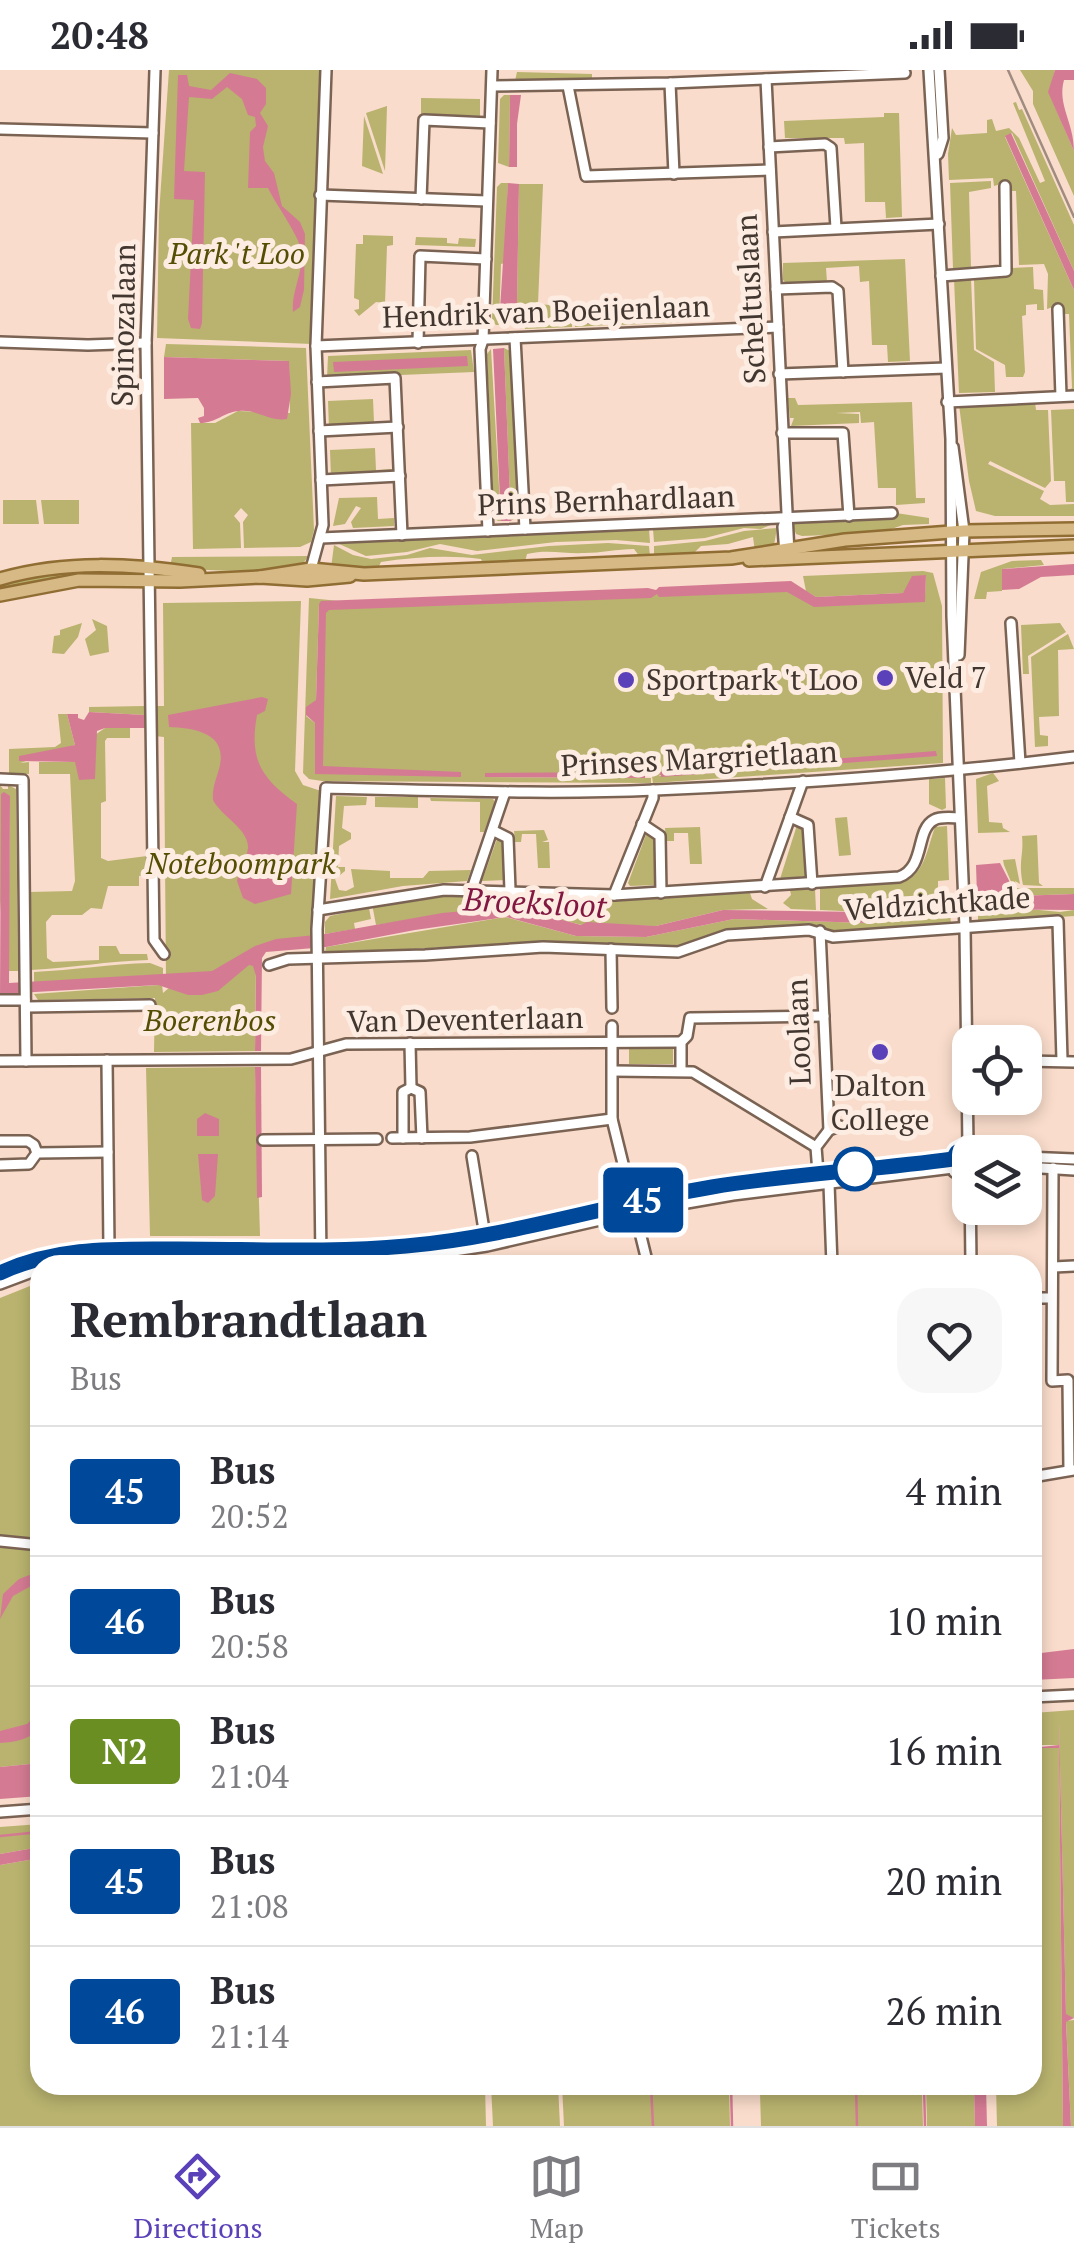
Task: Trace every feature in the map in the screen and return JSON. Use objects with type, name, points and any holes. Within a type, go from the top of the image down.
[{"type":"main road","name":"Prins Bernhardlaan","points":[[0,579],[70,566],[149,574],[326,580],[364,574],[731,558],[958,531],[1074,530]]},
{"type":"main road","name":"Prins Bernhardlaan","points":[[787,552],[957,552],[1074,546]]},
{"type":"main road","name":"Prins Bernhardlaan","points":[[260,577],[311,570],[364,574]]},
{"type":"main road","name":"Prins Bernhardlaan","points":[[0,595],[79,580],[149,574]]},
{"type":"street","name":"Spinozalaan","points":[[149,574],[146,343],[155,70]]},
{"type":"street","points":[[311,570],[321,538],[316,346],[326,70]]},
{"type":"street","points":[[488,531],[480,349],[484,340],[492,70]]},
{"type":"street","points":[[929,70],[962,626],[956,670],[967,1025]]},
{"type":"street","points":[[936,156],[943,138],[939,70]]},
{"type":"street","points":[[492,86],[905,73]]},
{"type":"street","name":"Scheltuslaan","points":[[766,78],[787,552]]},
{"type":"street","points":[[670,83],[674,174]]},
{"type":"street","points":[[568,86],[586,176],[770,170]]},
{"type":"street","points":[[422,199],[424,120],[490,123]]},
{"type":"street","points":[[0,128],[153,133]]},
{"type":"street","points":[[770,147],[825,144],[832,148],[836,228]]},
{"type":"street","points":[[942,276],[1006,271],[1005,186]]},
{"type":"street","points":[[320,195],[487,202]]},
{"type":"street","points":[[773,232],[939,224]]},
{"type":"street","points":[[418,343],[420,256],[486,259]]},
{"type":"street","points":[[776,289],[832,287],[838,291],[843,372]]},
{"type":"street","points":[[1058,308],[1061,396]]},
{"type":"street","name":"Hendrik van Boeijenlaan","points":[[316,346],[778,327]]},
{"type":"street","points":[[516,338],[525,529]]},
{"type":"street","points":[[0,342],[146,343]]},
{"type":"street","points":[[779,374],[946,368]]},
{"type":"street","points":[[316,382],[395,378],[402,534]]},
{"type":"street","points":[[947,402],[1074,396]]},
{"type":"street","points":[[319,431],[398,427]]},
{"type":"street","points":[[782,433],[843,433],[848,516]]},
{"type":"street","points":[[320,480],[400,476]]},
{"type":"street","name":"Prins Bernhardlaan","points":[[321,538],[892,513]]},
{"type":"street","points":[[149,574],[154,940],[164,954]]},
{"type":"street","points":[[1011,622],[1020,763]]},
{"type":"street","name":"Prinses Margrietlaan","points":[[318,910],[326,788],[653,790],[1074,757]]},
{"type":"street","points":[[0,779],[23,780],[26,1061]]},
{"type":"street","points":[[765,887],[803,781]]},
{"type":"street","points":[[614,894],[653,790]]},
{"type":"street","points":[[472,889],[505,792]]},
{"type":"street","points":[[790,817],[808,825],[812,884]]},
{"type":"street","points":[[321,1254],[318,910],[406,894],[472,889],[661,893],[812,884],[909,873],[929,824],[936,818],[960,818]]},
{"type":"street","points":[[642,824],[660,836],[661,893]]},
{"type":"street","points":[[494,831],[508,838],[510,890]]},
{"type":"street","name":"Veldzichtkade","points":[[268,964],[317,955],[425,955],[543,947],[678,952],[728,936],[820,931],[833,937],[965,923],[1058,921],[1062,1060]]},
{"type":"street","name":"Loolaan","points":[[820,931],[828,1130]]},
{"type":"street","points":[[611,949],[612,1008]]},
{"type":"street","points":[[0,1000],[25,996],[150,1005]]},
{"type":"street","points":[[681,1070],[681,1042],[687,1036],[690,1018],[824,1016]]},
{"type":"street","points":[[612,1026],[612,1119],[646,1255]]},
{"type":"street","name":"Van Deventerlaan","points":[[0,1061],[291,1059],[346,1044],[681,1042]]},
{"type":"street","points":[[410,1044],[411,1088]]},
{"type":"street","points":[[107,1060],[109,1249]]},
{"type":"street","points":[[1042,1061],[1074,1062]]},
{"type":"street","points":[[613,1071],[693,1072],[816,1146]]},
{"type":"street","points":[[411,1088],[403,1092],[398,1138],[471,1147],[612,1119]]},
{"type":"street","points":[[411,1088],[420,1092],[422,1138]]},
{"type":"street","points":[[832,1255],[829,1184],[818,1173],[816,1146],[828,1130],[840,1126]]},
{"type":"street","points":[[263,1140],[377,1139]]},
{"type":"street","points":[[0,1142],[28,1141],[37,1153]]},
{"type":"street","points":[[471,1147],[485,1236]]},
{"type":"street","points":[[37,1153],[108,1152]]},
{"type":"street","points":[[0,1165],[29,1164],[37,1153]]},
{"type":"street","points":[[1042,1158],[1074,1159]]},
{"type":"street","points":[[316,1255],[485,1236],[818,1173],[952,1164]]},
{"type":"street","points":[[429,1255],[634,1207],[829,1184],[952,1164]]},
{"type":"street","points":[[1042,1168],[1074,1170]]},
{"type":"street","points":[[1042,1475],[1072,1470],[1068,1380],[1052,1380],[1053,1168]]},
{"type":"street","points":[[971,1225],[971,1255]]},
{"type":"street","points":[[55,1255],[109,1249],[327,1255]]},
{"type":"street","points":[[0,1273],[30,1262]]},
{"type":"street","points":[[1054,1267],[1074,1266]]},
{"type":"street","points":[[0,1284],[30,1273]]},
{"type":"street","points":[[1042,1298],[1051,1298]]},
{"type":"street","points":[[0,1541],[30,1544]]},
{"type":"street","points":[[1042,1697],[1074,1695]]},
{"type":"street","points":[[0,1812],[30,1810]]},
{"type":"green space","name":"Park 't Loo","points":[[169,70],[321,70],[312,344],[157,338],[159,214]]},
{"type":"green space","points":[[1020,70],[1055,70],[1049,93],[1074,151],[1074,196],[1033,104],[1033,91]]},
{"type":"green space","points":[[517,72],[592,74],[592,82],[515,81]]},
{"type":"green space","points":[[510,95],[509,167],[498,163],[500,99]]},
{"type":"green space","points":[[421,98],[480,99],[480,116],[421,114]]},
{"type":"green space","points":[[1016,102],[1074,225],[1074,271],[1012,133],[1005,137],[1074,290],[1074,392],[1066,392],[1072,388],[1069,314],[1062,314],[1061,304],[1047,309],[1048,274],[1044,264],[1019,265],[1016,191],[1009,191],[1008,182],[994,186],[993,178],[949,180],[952,128],[956,135],[987,133],[987,120],[992,119],[996,131],[1009,128],[1019,138],[1040,183],[1045,181],[1013,103]]},
{"type":"green space","points":[[387,106],[385,171],[366,113]]},
{"type":"green space","points":[[884,113],[899,113],[902,217],[886,218],[885,202],[865,202],[864,143],[845,144],[844,138],[785,138],[784,121],[884,117]]},
{"type":"green space","points":[[364,116],[383,174],[362,166]]},
{"type":"green space","points":[[991,181],[991,188],[969,192],[971,268],[953,268],[950,183]]},
{"type":"green space","points":[[508,183],[505,263],[501,264],[496,325],[492,321],[497,187]]},
{"type":"green space","points":[[519,184],[543,184],[538,304],[572,307],[572,327],[525,329],[524,322],[513,324],[517,305]]},
{"type":"green space","points":[[363,235],[393,236],[393,245],[387,246],[385,303],[376,302],[359,316],[354,310],[359,309],[359,300],[354,298],[356,244],[363,244]]},
{"type":"green space","points":[[416,237],[447,238],[447,243],[458,244],[459,238],[476,239],[475,247],[415,245]]},
{"type":"green space","points":[[905,259],[910,361],[888,362],[887,345],[872,345],[869,281],[860,282],[859,266],[826,268],[827,282],[787,284],[783,280],[783,263]]},
{"type":"green space","points":[[1033,267],[1034,289],[1043,290],[1044,310],[1037,310],[1037,304],[1026,305],[1026,315],[1022,316],[1025,372],[1023,377],[1006,377],[1005,365],[976,349],[974,279],[1001,278],[1012,268]]},
{"type":"green space","points":[[954,279],[971,279],[974,350],[994,362],[995,392],[959,393]]},
{"type":"green space","points":[[645,303],[673,309],[673,323],[616,325],[616,310]]},
{"type":"green space","points":[[608,305],[609,325],[575,327],[574,306]]},
{"type":"green space","points":[[166,344],[306,348],[314,530],[311,542],[300,547],[244,548],[243,522],[248,515],[241,508],[234,516],[240,523],[241,548],[193,549],[191,423],[215,423],[238,411],[290,413],[289,361],[164,357]]},
{"type":"green space","points":[[504,348],[512,352],[519,515],[511,521]]},
{"type":"green space","points":[[491,349],[501,521],[494,518],[487,354]]},
{"type":"green space","points":[[471,350],[474,372],[327,378],[328,356]]},
{"type":"green space","points":[[788,398],[795,398],[798,405],[912,402],[916,498],[925,498],[925,503],[896,505],[896,488],[878,488],[874,422],[861,423],[860,412],[836,413],[859,414],[859,423],[791,426],[794,418],[790,418]]},
{"type":"green space","points":[[373,399],[374,422],[390,421],[390,425],[329,429],[328,401]]},
{"type":"green space","points":[[1035,402],[1036,410],[1048,410],[1051,481],[1045,488],[990,461],[988,464],[1044,491],[1040,499],[1050,505],[1074,504],[1074,516],[995,516],[976,511],[959,405]]},
{"type":"green space","points":[[1074,409],[1074,502],[1066,502],[1065,481],[1054,481],[1051,410]]},
{"type":"green space","points":[[375,448],[376,470],[392,469],[392,474],[331,477],[330,450]]},
{"type":"green space","points":[[377,497],[378,519],[394,518],[394,526],[353,528],[351,522],[361,508],[356,506],[345,524],[333,526],[339,498]]},
{"type":"green space","points":[[3,500],[36,500],[39,524],[3,524]]},
{"type":"green space","points":[[41,500],[79,500],[79,524],[44,524]]},
{"type":"green space","points":[[896,513],[929,518],[929,524],[903,525],[880,533],[802,536],[796,534],[793,526],[896,519]]},
{"type":"green space","points":[[773,524],[705,538],[654,542],[653,529]]},
{"type":"green space","points":[[777,528],[774,545],[755,552],[753,537],[701,546],[693,554],[654,556],[654,546]]},
{"type":"green space","points":[[649,529],[650,543],[556,542],[477,551],[440,544],[366,556],[337,543]]},
{"type":"green space","points":[[608,543],[649,546],[650,556],[640,557],[634,549],[542,552],[527,554],[525,562],[483,564],[481,559],[431,557],[381,562],[378,568],[331,568],[334,545],[371,559],[430,548],[472,555]]},
{"type":"green space","points":[[309,556],[300,567],[284,569],[170,567],[172,557]]},
{"type":"green space","points":[[1041,560],[1044,565],[1002,569],[1002,591],[987,592],[986,599],[974,599],[981,572],[1012,561]]},
{"type":"green space","points":[[131,569],[131,575],[63,576],[0,590],[0,584],[48,573]]},
{"type":"green space","name":"Sportpark 't Loo","points":[[933,573],[942,606],[943,763],[653,783],[652,776],[486,777],[651,778],[651,783],[322,781],[309,779],[303,773],[309,598],[339,601],[319,604],[316,700],[306,716],[315,723],[315,773],[322,605],[792,587],[817,601],[925,596],[926,576],[903,593],[816,597],[806,591],[803,576]],"holes":[[[901,758],[659,776],[660,775]]]},
{"type":"green space","name":"Noteboompark","points":[[301,601],[295,771],[303,785],[321,791],[314,937],[266,945],[219,976],[166,982],[164,737],[155,736],[155,706],[164,706],[163,603]]},
{"type":"green space","points":[[92,619],[107,626],[109,652],[90,656],[85,639],[96,630]]},
{"type":"green space","points":[[82,623],[78,637],[64,654],[52,653],[54,636],[60,635],[60,630]]},
{"type":"green space","points":[[1060,623],[1066,632],[1028,656],[1029,674],[1023,674],[1021,625]]},
{"type":"green space","points":[[1068,634],[1074,649],[1058,650],[1059,716],[1039,717],[1040,735],[1048,736],[1048,746],[1035,747],[1031,657]]},
{"type":"green space","points":[[145,706],[145,715],[89,712],[89,707]]},
{"type":"green space","points":[[58,714],[67,714],[75,745],[20,763],[29,762],[29,774],[9,774],[9,749],[55,747],[61,743]]},
{"type":"green space","points":[[105,728],[130,728],[130,738],[105,741],[106,801],[101,803],[101,858],[108,861],[147,856],[147,874],[139,876],[139,886],[108,886],[102,909],[91,908],[82,915],[52,915],[46,922],[47,958],[53,962],[99,960],[99,946],[116,946],[120,954],[147,954],[148,960],[31,970],[30,892],[72,891],[75,881],[70,774],[39,774],[39,762],[75,762],[95,778],[95,735]]},
{"type":"green space","points":[[993,773],[999,781],[987,786],[989,822],[1002,823],[1010,832],[978,833],[976,779]]},
{"type":"green space","points":[[945,778],[946,808],[942,810],[929,804],[929,779]]},
{"type":"green space","points":[[0,785],[3,789],[8,789],[8,785],[16,789],[18,971],[8,971],[10,796],[0,912]]},
{"type":"green space","points":[[336,796],[367,797],[366,805],[344,806],[342,828],[351,833],[351,839],[339,846],[338,867],[345,867],[345,871],[335,879],[339,890],[354,887],[351,869],[390,871],[390,878],[423,878],[429,871],[471,870],[467,881],[403,886],[330,899]]},
{"type":"green space","points":[[375,797],[418,797],[418,808],[375,807]]},
{"type":"green space","points":[[430,798],[495,802],[484,832],[480,832],[480,802]]},
{"type":"green space","points":[[847,817],[851,855],[839,856],[835,818]]},
{"type":"green space","points":[[797,825],[803,829],[807,876],[780,879]]},
{"type":"green space","points":[[947,826],[949,880],[938,881],[938,889],[946,889],[950,902],[864,912],[820,910],[820,887],[890,881],[891,884],[911,877],[926,856],[935,827]]},
{"type":"green space","points":[[700,827],[702,864],[690,864],[688,833],[674,833],[674,841],[666,841],[665,828]]},
{"type":"green space","points":[[544,830],[548,840],[542,842],[549,842],[550,868],[538,868],[536,834],[522,834],[521,842],[515,842],[514,831]]},
{"type":"green space","points":[[647,832],[656,839],[658,882],[630,886],[628,883]]},
{"type":"green space","points":[[1037,835],[1039,883],[1043,886],[1023,885],[1022,836]]},
{"type":"green space","points":[[497,839],[504,844],[506,880],[482,881]]},
{"type":"green space","points":[[1015,859],[1020,884],[1015,881],[1017,888],[1074,888],[1074,894],[1017,896],[1003,860]]},
{"type":"green space","points":[[815,889],[816,910],[791,909],[783,903],[791,895],[790,890]]},
{"type":"green space","points":[[464,893],[608,898],[750,893],[752,899],[768,909],[723,910],[656,926],[582,925],[519,910],[505,913],[498,908],[376,925],[372,904]]},
{"type":"green space","points":[[369,908],[371,919],[354,923],[355,929],[325,934],[325,922],[330,916]]},
{"type":"green space","points":[[978,909],[1074,910],[1074,916],[978,923]]},
{"type":"green space","points":[[950,912],[951,924],[833,932],[816,925],[727,931],[676,947],[534,943],[325,953],[326,947],[505,917],[576,936],[646,937],[734,919],[868,923]]},
{"type":"green space","name":"Boerenbos","points":[[248,961],[256,963],[255,1051],[154,1052],[155,998],[38,1000],[34,994],[158,985],[162,985],[163,993],[170,987]]},
{"type":"green space","points":[[150,963],[163,968],[163,976],[34,983],[34,972]]},
{"type":"green space","points":[[629,1049],[673,1049],[673,1064],[629,1064]]},
{"type":"green space","points":[[255,1067],[260,1236],[150,1236],[146,1068]]},
{"type":"green space","points":[[30,1286],[30,1764],[0,1767],[0,1298]]},
{"type":"green space","points":[[1074,1710],[1074,2018],[1066,2015],[1059,1722],[1059,1745],[1042,1745],[1042,1712]]},
{"type":"green space","points":[[1042,1748],[1059,1748],[1063,2126],[997,2126],[996,2095],[1042,2095]]},
{"type":"green space","points":[[30,1825],[30,1849],[0,1854],[0,1827]]},
{"type":"green space","points":[[30,1860],[30,2095],[485,2095],[486,2126],[0,2126],[0,1865]]},
{"type":"green space","points":[[1074,2020],[1074,2126],[1071,2126],[1066,2021]]},
{"type":"green space","points":[[491,2095],[558,2095],[560,2126],[493,2126]]},
{"type":"green space","points":[[562,2095],[729,2095],[730,2126],[564,2126]]},
{"type":"green space","points":[[760,2095],[922,2095],[923,2126],[761,2126]]},
{"type":"green space","points":[[926,2095],[974,2095],[975,2126],[927,2126]]},
{"type":"shaded area","points":[[1055,70],[1074,70],[1074,80],[1064,80],[1062,89],[1074,151],[1048,92]]},
{"type":"shaded area","points":[[230,73],[257,79],[266,88],[266,104],[260,113],[268,126],[263,147],[265,161],[274,173],[282,206],[300,222],[305,234],[304,290],[300,307],[293,312],[301,248],[268,188],[248,188],[250,132],[256,126],[255,117],[248,115],[242,99],[227,87],[212,99],[189,97],[184,171],[205,172],[202,323],[200,329],[191,328],[188,319],[194,200],[174,199],[178,75],[187,75],[189,86],[211,90]]},
{"type":"shaded area","points":[[510,95],[521,95],[517,167],[509,167]]},
{"type":"shaded area","points":[[1011,133],[1074,271],[1074,290],[1005,136]]},
{"type":"shaded area","points":[[508,183],[519,184],[517,305],[513,324],[499,325]]},
{"type":"shaded area","points":[[504,348],[511,521],[501,521],[493,349]]},
{"type":"shaded area","points":[[467,356],[468,366],[334,372],[333,362]]},
{"type":"shaded area","points":[[164,357],[289,361],[291,394],[287,419],[239,411],[200,423],[198,418],[204,416],[204,408],[198,398],[164,399]]},
{"type":"shaded area","points":[[1074,564],[1074,575],[1041,577],[1019,589],[1002,590],[1002,569]]},
{"type":"shaded area","points":[[926,575],[925,602],[814,607],[787,592],[659,597],[657,594],[651,598],[329,610],[323,766],[461,772],[461,777],[315,774],[315,723],[306,715],[306,707],[316,700],[321,601],[656,590],[791,581],[816,597],[903,593],[912,576]]},
{"type":"shaded area","points":[[268,699],[265,711],[257,715],[255,731],[260,767],[297,804],[291,894],[255,904],[243,898],[237,881],[247,841],[213,800],[221,757],[219,747],[199,731],[169,727],[168,715]]},
{"type":"shaded area","points":[[89,712],[145,715],[146,728],[97,731],[95,779],[79,780],[75,762],[19,761],[19,756],[75,745],[67,714],[78,714],[84,720]]},
{"type":"shaded area","points":[[936,751],[937,756],[661,777],[660,772]]},
{"type":"shaded area","points":[[645,772],[645,778],[485,777],[485,773]]},
{"type":"shaded area","points":[[4,792],[10,796],[9,983],[212,971],[255,946],[276,939],[498,908],[506,913],[529,911],[581,925],[587,922],[656,926],[723,910],[863,912],[977,896],[976,865],[1000,863],[1017,896],[1074,894],[1074,910],[978,909],[868,923],[734,919],[646,937],[576,936],[506,917],[326,947],[266,952],[262,958],[261,1051],[255,1051],[256,976],[249,965],[218,991],[202,995],[188,995],[158,985],[0,994]]},
{"type":"shaded area","points":[[255,1067],[261,1067],[262,1197],[257,1198]]},
{"type":"shaded area","points":[[205,1113],[219,1119],[219,1136],[197,1136],[197,1119]]},
{"type":"shaded area","points":[[198,1154],[218,1154],[215,1196],[208,1203],[202,1200]]},
{"type":"shaded area","points":[[30,1575],[30,1587],[13,1596],[0,1619],[3,1594]]},
{"type":"shaded area","points":[[1074,1649],[1074,1678],[1042,1680],[1042,1653]]},
{"type":"shaded area","points":[[30,1721],[30,1736],[0,1743],[0,1731]]},
{"type":"shaded area","points":[[1059,1721],[1066,2014],[1074,2018],[1066,2022],[1071,2126],[1063,2126],[1059,1748],[1042,1748],[1059,1745]]},
{"type":"shaded area","points":[[30,1764],[30,1797],[0,1799],[0,1767]]},
{"type":"shaded area","points":[[30,1849],[30,1860],[0,1865],[0,1854]]},
{"type":"shaded area","points":[[974,2095],[986,2095],[987,2126],[975,2126]]},
{"type":"pier","points":[[972,884],[976,884],[977,914],[951,917],[950,897],[972,892]]},
{"type":"waterway","points":[[620,322],[627,313],[645,312],[666,320]]},
{"type":"waterway","points":[[514,319],[542,325],[607,323]]},
{"type":"waterway","points":[[0,1836],[30,1833]]},
{"type":"waterway","points":[[651,2095],[653,2126]]},
{"type":"waterway","points":[[731,2095],[732,2126]]},
{"type":"waterway","points":[[856,2095],[857,2126]]},
{"type":"waterway","points":[[924,2095],[925,2126]]},
{"type":"tram line","points":[[1008,70],[1074,217]]},
{"type":"bus line","name":"45","points":[[52,1255],[109,1249],[369,1248],[433,1244],[714,1186],[952,1159]]},
{"type":"bus line","name":"45","points":[[0,1273],[30,1261]]},
{"type":"place","name":"Veld 7","points":[[885,678]]},
{"type":"place","name":"Sportpark 't Loo","points":[[626,680]]},
{"type":"place","name":"Dalton College","points":[[880,1052]]},
{"type":"water label","name":"Broeksloot","points":[[535,903]]}]
